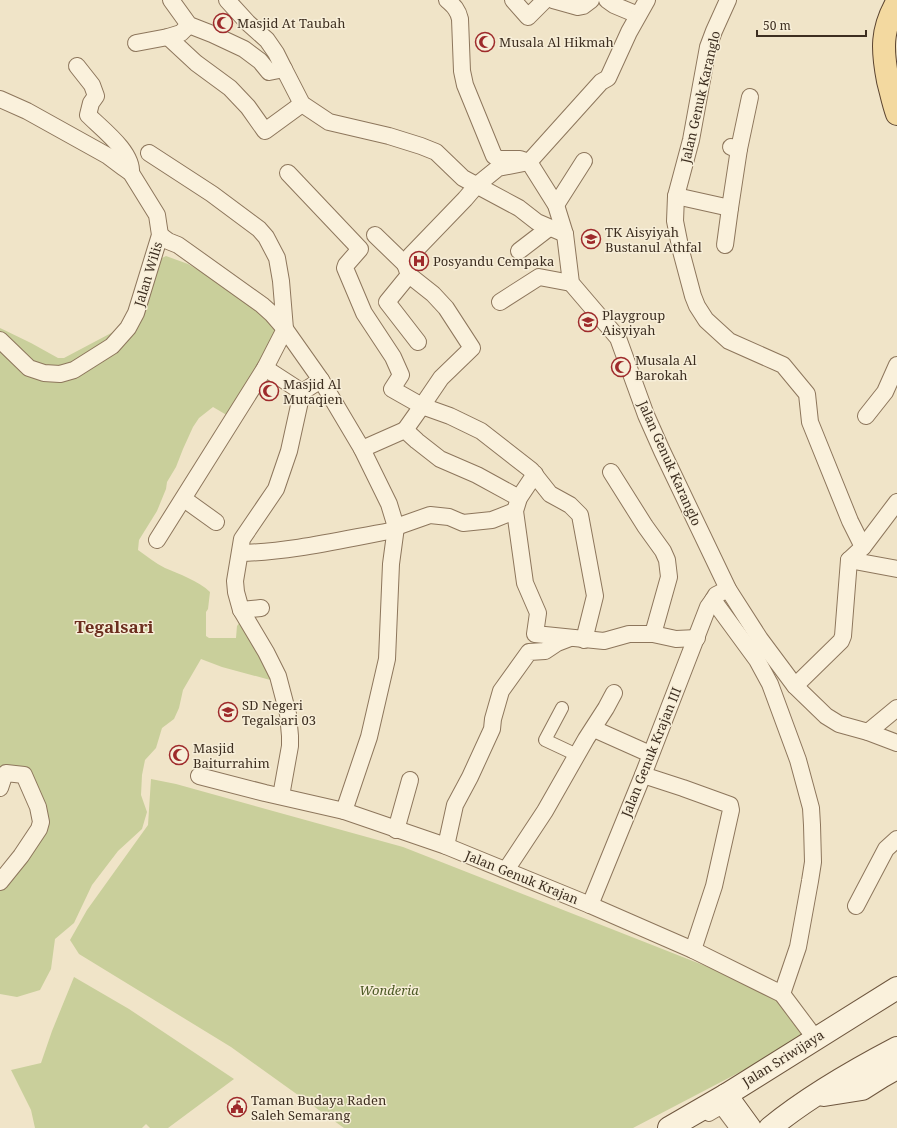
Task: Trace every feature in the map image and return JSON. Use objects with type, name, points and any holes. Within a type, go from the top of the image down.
[{"type":"main road","points":[[897,2],[890,15],[884,32],[883,45],[884,59],[897,114]]},
{"type":"main road","name":"Jalan Sriwijaya","points":[[669,1128],[726,1095],[897,988]]},
{"type":"main road","points":[[770,1128],[815,1096],[897,1048]]},
{"type":"main road","points":[[815,1096],[862,1089],[897,1068]]},
{"type":"main road","points":[[726,1095],[750,1128]]},
{"type":"street","points":[[171,0],[189,25],[244,49],[260,61],[278,71],[302,104],[329,122],[389,136],[436,152],[463,178],[519,208],[537,222],[565,234]]},
{"type":"street","points":[[227,0],[248,24],[267,40],[276,53],[278,71]]},
{"type":"street","points":[[447,0],[454,5],[460,19],[462,71],[465,85],[494,156],[499,159],[524,159],[529,162],[556,205],[565,234],[571,283],[539,277],[500,302]]},
{"type":"street","points":[[512,0],[528,17],[545,0]]},
{"type":"street","points":[[553,0],[578,7],[583,6],[591,0]]},
{"type":"street","points":[[608,0],[638,15]]},
{"type":"street","points":[[418,342],[387,302],[407,269],[411,255],[477,185],[498,168],[529,162],[601,82],[608,78],[629,32],[647,0]]},
{"type":"street","name":"Jalan Genuk Karanglo","points":[[728,0],[708,47],[691,140],[676,196],[675,221],[688,281],[697,306],[706,320],[729,341],[783,365],[807,394],[810,422],[850,521],[863,547]]},
{"type":"street","points":[[136,43],[181,33],[189,25]]},
{"type":"street","points":[[168,37],[196,63],[230,88],[248,107],[265,132],[302,104]]},
{"type":"street","points":[[77,66],[92,85],[96,96],[90,103],[88,115],[119,145],[132,166],[131,173]]},
{"type":"street","points":[[725,245],[735,148],[750,97]]},
{"type":"street","name":"Jalan Wilis","points":[[0,99],[27,111],[108,156],[131,173],[157,215],[160,235],[136,313],[128,328],[112,346],[74,370],[60,374],[44,373],[29,368],[0,340]]},
{"type":"street","points":[[149,152],[212,194],[259,229],[266,237],[277,258],[281,281],[285,329],[266,368],[157,540]]},
{"type":"street","points":[[556,205],[584,161]]},
{"type":"street","points":[[288,173],[360,249],[346,265],[346,268],[364,313],[392,357],[401,375],[392,389],[422,406],[450,416],[481,432],[534,474],[550,494],[570,505],[580,515],[595,596],[577,639]]},
{"type":"street","points":[[676,196],[730,208]]},
{"type":"street","points":[[519,251],[549,228]]},
{"type":"street","points":[[160,235],[168,241],[178,245],[262,306],[272,314],[285,329],[321,380],[362,449],[389,504],[396,527],[391,564],[387,660],[369,737],[344,811]]},
{"type":"street","points":[[362,449],[405,430],[441,378],[472,348],[446,308],[434,294],[407,269],[375,235]]},
{"type":"street","name":"Jalan Genuk Karanglo","points":[[571,283],[612,329],[621,343],[646,415],[720,594],[760,639],[795,686],[826,716],[834,721],[897,743]]},
{"type":"street","points":[[866,416],[886,392],[897,366]]},
{"type":"street","points":[[266,368],[302,392]]},
{"type":"street","points":[[281,796],[290,746],[288,714],[278,676],[266,652],[241,610],[237,598],[235,581],[242,539],[276,489],[289,451],[302,392],[321,380]]},
{"type":"street","points":[[405,430],[440,459],[476,475],[517,504],[525,583],[538,613],[535,634],[604,642],[629,634],[653,634],[676,639],[697,638]]},
{"type":"street","points":[[611,472],[663,551],[667,560],[669,577],[653,634]]},
{"type":"street","points":[[240,553],[269,552],[390,531],[396,527],[430,515],[449,517],[463,523],[492,520],[517,504],[534,474]]},
{"type":"street","points":[[184,499],[216,522]]},
{"type":"street","points":[[795,686],[841,641],[843,636],[849,560],[863,547],[897,502]]},
{"type":"street","points":[[849,560],[897,569]]},
{"type":"street","points":[[720,594],[770,684],[798,760],[811,808],[813,862],[798,947],[782,994]]},
{"type":"street","name":"Jalan Genuk Krajan III","points":[[590,905],[643,775],[708,607],[720,594]]},
{"type":"street","points":[[241,610],[261,608]]},
{"type":"street","points":[[446,846],[455,805],[470,777],[492,729],[493,719],[501,691],[529,652],[545,651],[557,642],[577,639]]},
{"type":"street","points":[[506,870],[545,811],[614,693]]},
{"type":"street","points":[[562,708],[545,740],[577,755]]},
{"type":"street","points":[[868,732],[897,708]]},
{"type":"street","points":[[594,729],[650,754]]},
{"type":"street","points":[[0,788],[6,773],[24,775],[38,807],[41,822],[39,829],[21,856],[0,882]]},
{"type":"street","points":[[643,775],[730,805],[731,810],[714,886],[693,950]]},
{"type":"street","name":"Jalan Genuk Krajan","points":[[199,776],[344,811],[446,846],[590,905],[693,950],[782,994],[815,1038]]},
{"type":"street","points":[[396,830],[410,780]]},
{"type":"street","points":[[856,906],[886,849],[897,839]]},
{"type":"street","points":[[689,1128],[721,1108],[736,1128]]},
{"type":"green space","points":[[166,256],[188,264],[226,286],[275,325],[275,335],[230,417],[213,407],[199,418],[193,427],[176,467],[167,482],[166,489],[157,511],[139,540],[138,550],[154,562],[195,581],[210,592],[208,609],[206,612],[206,636],[209,638],[236,638],[237,626],[240,622],[274,681],[222,667],[201,659],[183,690],[179,708],[174,719],[162,728],[156,748],[145,760],[142,775],[141,795],[147,812],[142,829],[118,851],[92,885],[74,923],[55,939],[51,969],[40,990],[17,997],[0,994],[0,887],[31,853],[38,797],[0,768],[0,328],[58,358],[64,358],[115,331],[121,325],[160,259]]},
{"type":"green space","name":"Wonderia","points":[[151,779],[176,784],[403,847],[777,994],[807,1037],[633,1128],[344,1128],[231,1047],[79,954],[70,940],[87,910],[148,825]]},
{"type":"green space","points":[[74,977],[129,1009],[234,1079],[168,1128],[150,1128],[146,1124],[142,1128],[35,1128],[31,1110],[11,1070],[41,1063]]},
{"type":"place","name":"Masjid At Taubah","points":[[223,23]]},
{"type":"place","name":"Musala Al Hikmah","points":[[485,42]]},
{"type":"place","name":"TK Aisyiyah Bustanul Athfal","points":[[591,239]]},
{"type":"place","name":"Posyandu Cempaka","points":[[419,261]]},
{"type":"place","name":"Playgroup Aisyiyah","points":[[588,322]]},
{"type":"place","name":"Musala Al Barokah","points":[[621,367]]},
{"type":"place","name":"Masjid Al Mutaqien","points":[[269,391]]},
{"type":"place","name":"SD Negeri Tegalsari 03","points":[[228,712]]},
{"type":"place","name":"Masjid Baiturrahim","points":[[179,755]]},
{"type":"place","name":"Taman Budaya Raden Saleh Semarang","points":[[237,1107]]},
{"type":"district","name":"Tegalsari","points":[[114,626]]}]
